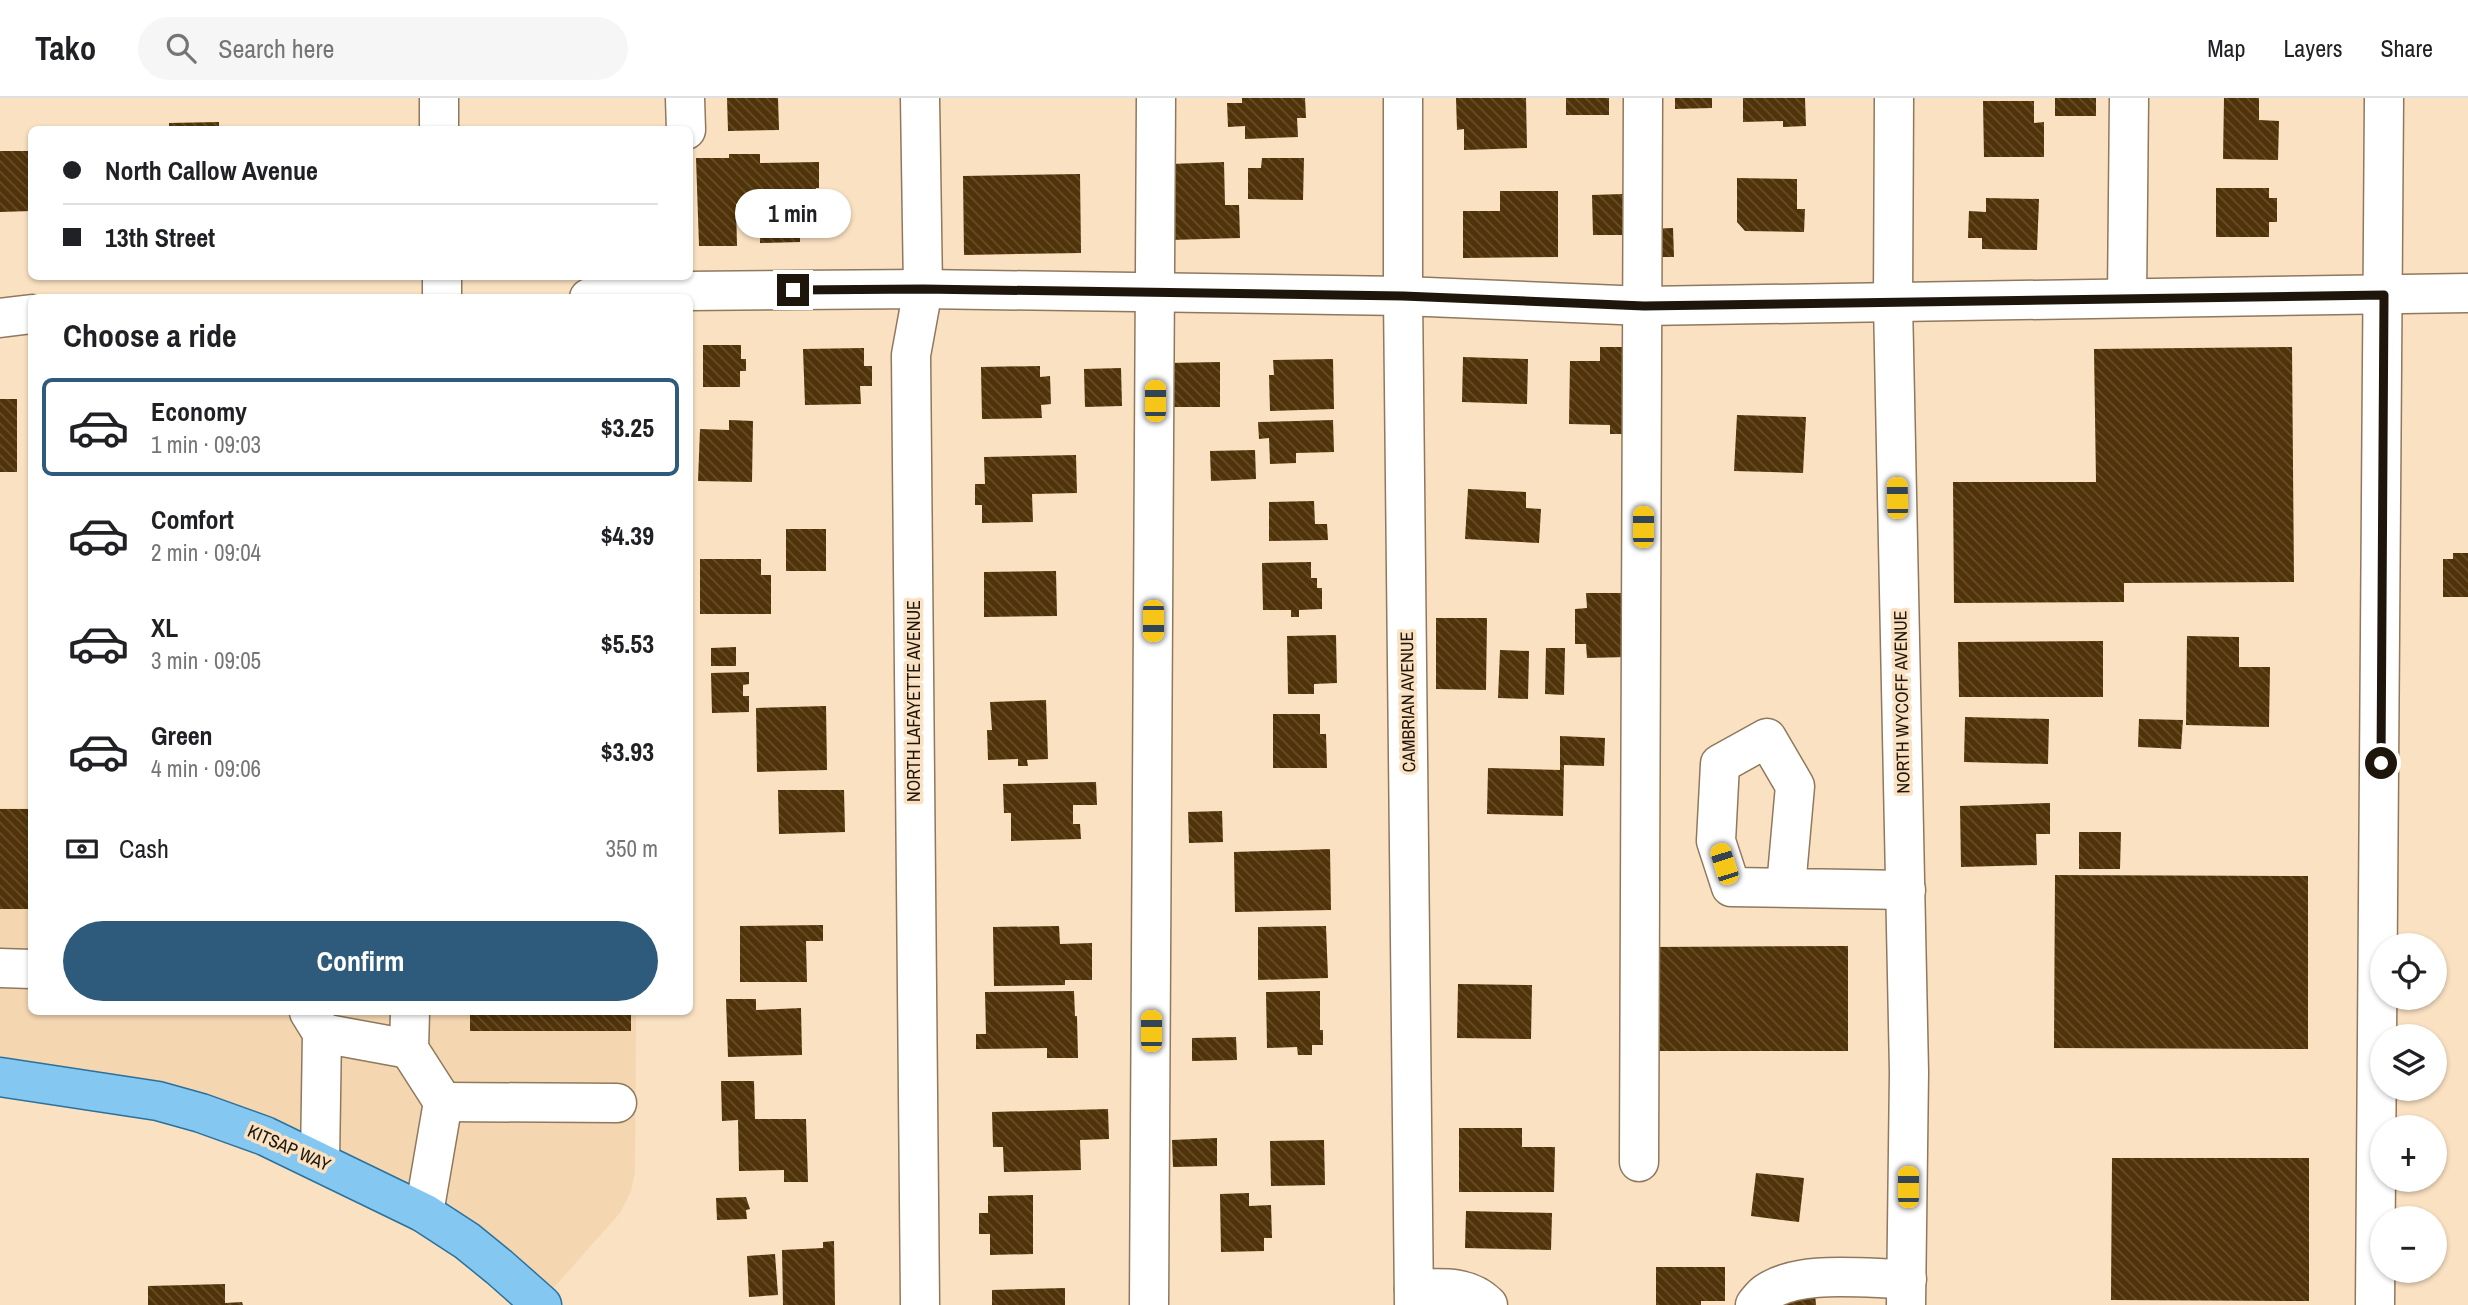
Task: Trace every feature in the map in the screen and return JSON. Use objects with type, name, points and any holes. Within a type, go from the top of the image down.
[{"type":"main road","name":"KITSAP WAY","points":[[0,1077],[169,1104],[265,1136],[424,1213],[489,1258],[542,1305]]},
{"type":"street","points":[[439,98],[439,126]]},
{"type":"street","points":[[685,98],[686,126]]},
{"type":"street","name":"NORTH LAFAYETTE AVENUE","points":[[920,98],[923,289],[911,355],[920,1305]]},
{"type":"street","points":[[1149,1305],[1156,98]]},
{"type":"street","name":"CAMBRIAN AVENUE","points":[[1404,98],[1403,296],[1414,1297]]},
{"type":"street","points":[[1639,1162],[1643,98]]},
{"type":"street","name":"NORTH WYCOFF AVENUE","points":[[1894,98],[1893,302],[1909,1072],[1906,1292]]},
{"type":"street","points":[[2126,299],[2129,98]]},
{"type":"street","points":[[2375,1305],[2384,98]]},
{"type":"street","points":[[629,294],[688,288],[923,289],[1403,296],[1644,306],[2468,293]]},
{"type":"street","points":[[0,318],[28,314]]},
{"type":"street","points":[[1786,887],[1906,890]]},
{"type":"street","points":[[0,968],[28,969]]},
{"type":"street","points":[[410,1015],[409,1049],[443,1102],[424,1213]]},
{"type":"street","points":[[320,1161],[316,1022],[409,1049]]},
{"type":"street","points":[[443,1102],[617,1103]]},
{"type":"street","points":[[1755,1305],[1766,1293],[1789,1282],[1816,1278],[1906,1292]]},
{"type":"street","points":[[1414,1297],[1452,1288],[1480,1297],[1489,1305]]},
{"type":"shaded area","points":[[0,808],[28,808],[28,1015],[636,1015],[635,1172],[631,1191],[620,1213],[549,1293],[427,1200],[0,1066]]},
{"type":"building","points":[[727,98],[778,98],[779,130],[728,131]]},
{"type":"building","points":[[1242,98],[1305,98],[1306,118],[1297,118],[1298,137],[1245,139],[1245,126],[1228,127],[1227,103],[1242,103]]},
{"type":"building","points":[[1456,98],[1526,98],[1527,148],[1464,150],[1464,129],[1457,130]]},
{"type":"building","points":[[1566,98],[1609,98],[1609,115],[1566,115]]},
{"type":"building","points":[[1675,98],[1712,98],[1712,108],[1675,109]]},
{"type":"building","points":[[1743,98],[1805,98],[1806,126],[1783,127],[1783,121],[1743,122]]},
{"type":"building","points":[[2055,98],[2096,98],[2096,116],[2055,116]]},
{"type":"building","points":[[2224,98],[2259,98],[2259,120],[2279,121],[2278,160],[2223,159]]},
{"type":"building","points":[[1983,101],[2034,101],[2034,123],[2044,122],[2044,157],[1984,157]]},
{"type":"building","points":[[219,122],[219,126],[169,126],[169,123]]},
{"type":"building","points":[[0,151],[28,151],[28,211],[0,212]]},
{"type":"building","points":[[729,154],[760,154],[760,163],[819,162],[819,188],[816,188],[817,220],[800,220],[800,242],[760,243],[756,203],[736,204],[737,246],[699,246],[696,158],[729,158]]},
{"type":"building","points":[[1262,158],[1304,158],[1303,200],[1248,199],[1248,168],[1261,168]]},
{"type":"building","points":[[1224,162],[1225,205],[1239,205],[1240,238],[1170,240],[1170,164]]},
{"type":"building","points":[[1080,174],[1081,253],[964,255],[963,176]]},
{"type":"building","points":[[1737,178],[1797,179],[1797,209],[1805,209],[1804,232],[1745,231],[1737,222]]},
{"type":"building","points":[[2216,188],[2269,188],[2269,198],[2277,198],[2277,222],[2269,222],[2269,237],[2216,237]]},
{"type":"building","points":[[1500,191],[1558,191],[1558,257],[1463,258],[1463,211],[1500,211]]},
{"type":"building","points":[[1623,194],[1624,235],[1593,235],[1592,195]]},
{"type":"building","points":[[1986,198],[2039,199],[2037,250],[1982,249],[1982,238],[1968,238],[1969,211],[1986,212]]},
{"type":"building","points":[[1673,228],[1674,257],[1648,257],[1648,229]]},
{"type":"building","points":[[703,345],[741,345],[741,359],[746,359],[746,371],[740,371],[740,387],[703,387]]},
{"type":"building","points":[[1600,347],[1628,347],[1627,434],[1610,434],[1610,425],[1569,424],[1570,361],[1600,361]]},
{"type":"building","points":[[2292,347],[2294,582],[2124,583],[2124,602],[1954,603],[1953,482],[2096,482],[2094,349]]},
{"type":"building","points":[[864,348],[864,366],[872,366],[872,386],[860,386],[861,404],[805,405],[803,349]]},
{"type":"building","points":[[1463,357],[1528,359],[1527,404],[1462,402]]},
{"type":"building","points":[[1333,359],[1334,409],[1270,411],[1269,375],[1274,375],[1273,360]]},
{"type":"building","points":[[1220,362],[1220,407],[1168,407],[1167,363]]},
{"type":"building","points":[[1040,366],[1040,377],[1050,376],[1051,404],[1041,405],[1042,418],[982,419],[981,367]]},
{"type":"building","points":[[1121,368],[1122,406],[1085,407],[1084,369]]},
{"type":"building","points":[[0,399],[17,399],[17,472],[0,472]]},
{"type":"building","points":[[1737,415],[1806,417],[1803,473],[1734,471]]},
{"type":"building","points":[[729,420],[753,421],[752,482],[698,481],[700,429],[729,430]]},
{"type":"building","points":[[1333,420],[1334,452],[1296,453],[1296,463],[1270,464],[1269,438],[1259,439],[1258,422]]},
{"type":"building","points":[[1255,450],[1256,479],[1211,481],[1210,451]]},
{"type":"building","points":[[1076,455],[1077,493],[1032,494],[1033,522],[982,523],[982,505],[975,505],[975,484],[985,484],[984,457]]},
{"type":"building","points":[[1468,489],[1526,492],[1526,508],[1541,509],[1539,543],[1465,539]]},
{"type":"building","points":[[1314,501],[1315,524],[1327,524],[1328,540],[1269,541],[1269,502]]},
{"type":"building","points":[[786,529],[826,529],[826,571],[786,571]]},
{"type":"building","points":[[2453,553],[2468,553],[2468,597],[2443,597],[2443,559],[2453,559]]},
{"type":"building","points":[[700,559],[761,559],[761,575],[771,575],[771,614],[700,614]]},
{"type":"building","points":[[1311,562],[1311,578],[1317,578],[1317,588],[1322,588],[1322,609],[1299,610],[1299,617],[1291,617],[1291,610],[1263,610],[1262,563]]},
{"type":"building","points":[[1056,571],[1057,616],[984,617],[984,572]]},
{"type":"building","points":[[1586,593],[1626,593],[1627,657],[1587,658],[1586,644],[1575,644],[1575,609],[1587,608]]},
{"type":"building","points":[[1436,618],[1487,618],[1486,690],[1436,689]]},
{"type":"building","points":[[1336,635],[1337,683],[1314,684],[1314,694],[1288,694],[1287,636]]},
{"type":"building","points":[[2187,636],[2239,637],[2239,667],[2270,667],[2269,727],[2186,725]]},
{"type":"building","points":[[2103,641],[2103,697],[1959,697],[1958,642]]},
{"type":"building","points":[[736,647],[736,666],[711,666],[711,648]]},
{"type":"building","points":[[1546,648],[1565,648],[1564,695],[1545,694]]},
{"type":"building","points":[[1500,650],[1529,651],[1528,699],[1498,698]]},
{"type":"building","points":[[749,672],[749,684],[743,685],[743,696],[749,696],[749,712],[712,713],[711,673]]},
{"type":"building","points":[[1046,700],[1048,759],[1027,760],[1028,766],[1018,766],[1018,759],[988,760],[987,730],[992,730],[990,702]]},
{"type":"building","points":[[826,706],[827,770],[757,772],[756,708]]},
{"type":"building","points":[[1273,714],[1320,714],[1320,734],[1326,734],[1327,768],[1273,768]]},
{"type":"building","points":[[1965,717],[2049,719],[2048,764],[1964,762]]},
{"type":"building","points":[[2139,719],[2183,720],[2181,749],[2138,747]]},
{"type":"building","points":[[1560,736],[1605,738],[1604,766],[1564,765],[1563,816],[1487,814],[1488,768],[1560,770]]},
{"type":"building","points":[[1096,782],[1097,805],[1073,805],[1073,824],[1080,824],[1081,839],[1011,841],[1011,813],[1004,813],[1003,784]]},
{"type":"building","points":[[778,790],[844,790],[845,832],[779,834]]},
{"type":"building","points":[[2050,803],[2050,834],[2036,834],[2037,865],[1961,867],[1960,806]]},
{"type":"building","points":[[0,809],[28,809],[28,909],[0,909]]},
{"type":"building","points":[[1222,811],[1223,842],[1189,843],[1188,812]]},
{"type":"building","points":[[2079,832],[2121,832],[2120,869],[2079,869]]},
{"type":"building","points":[[1330,849],[1331,910],[1235,912],[1234,852]]},
{"type":"building","points":[[2055,875],[2308,876],[2308,1049],[2054,1048]]},
{"type":"building","points":[[823,925],[823,941],[806,941],[807,982],[740,982],[740,926]]},
{"type":"building","points":[[1059,926],[1060,944],[1092,943],[1092,980],[1065,980],[1065,985],[994,986],[993,927]]},
{"type":"building","points":[[1326,926],[1328,978],[1258,980],[1258,927]]},
{"type":"building","points":[[1848,946],[1848,1051],[1655,1051],[1654,947]]},
{"type":"building","points":[[1458,984],[1532,985],[1531,1039],[1457,1038]]},
{"type":"building","points":[[1074,991],[1078,1058],[1047,1058],[1047,1048],[976,1049],[976,1034],[986,1034],[985,992]]},
{"type":"building","points":[[1320,991],[1320,1030],[1323,1030],[1323,1045],[1312,1045],[1312,1055],[1298,1055],[1297,1047],[1267,1048],[1266,992]]},
{"type":"building","points":[[726,999],[756,999],[756,1010],[801,1008],[802,1055],[728,1057]]},
{"type":"building","points":[[470,1015],[631,1015],[631,1031],[470,1031]]},
{"type":"building","points":[[1236,1037],[1237,1060],[1192,1061],[1192,1038]]},
{"type":"building","points":[[721,1081],[754,1081],[755,1119],[806,1119],[808,1182],[784,1182],[784,1170],[739,1171],[738,1120],[722,1121]]},
{"type":"building","points":[[1108,1109],[1109,1139],[1080,1140],[1081,1170],[1004,1172],[1003,1147],[993,1147],[992,1112]]},
{"type":"building","points":[[1459,1128],[1522,1128],[1522,1147],[1555,1147],[1554,1192],[1459,1192]]},
{"type":"building","points":[[1217,1138],[1217,1166],[1173,1167],[1172,1140]]},
{"type":"building","points":[[1324,1140],[1325,1185],[1271,1186],[1270,1141]]},
{"type":"building","points":[[2112,1158],[2309,1158],[2309,1301],[2111,1300]]},
{"type":"building","points":[[1756,1173],[1804,1178],[1799,1222],[1751,1216]]},
{"type":"building","points":[[1249,1193],[1249,1206],[1271,1205],[1272,1238],[1264,1238],[1264,1251],[1221,1252],[1220,1194]]},
{"type":"building","points":[[1033,1195],[1033,1254],[990,1255],[990,1234],[979,1234],[979,1213],[988,1213],[988,1196]]},
{"type":"building","points":[[746,1197],[750,1209],[746,1210],[747,1219],[717,1220],[716,1198]]},
{"type":"building","points":[[1466,1211],[1552,1213],[1551,1250],[1465,1248]]},
{"type":"building","points":[[834,1241],[835,1305],[783,1305],[782,1250],[823,1248],[823,1242]]},
{"type":"building","points":[[775,1254],[778,1295],[749,1297],[747,1256]]},
{"type":"building","points":[[1656,1267],[1725,1267],[1725,1301],[1701,1301],[1701,1305],[1656,1305]]},
{"type":"building","points":[[225,1284],[225,1303],[242,1302],[243,1305],[148,1305],[148,1286]]},
{"type":"building","points":[[1065,1288],[1065,1305],[992,1305],[992,1290]]},
{"type":"building","points":[[1815,1294],[1816,1305],[1786,1305],[1785,1296]]},
{"type":"route","points":[[793,290],[923,289],[1403,296],[1644,306],[2384,295],[2381,763]]}]
